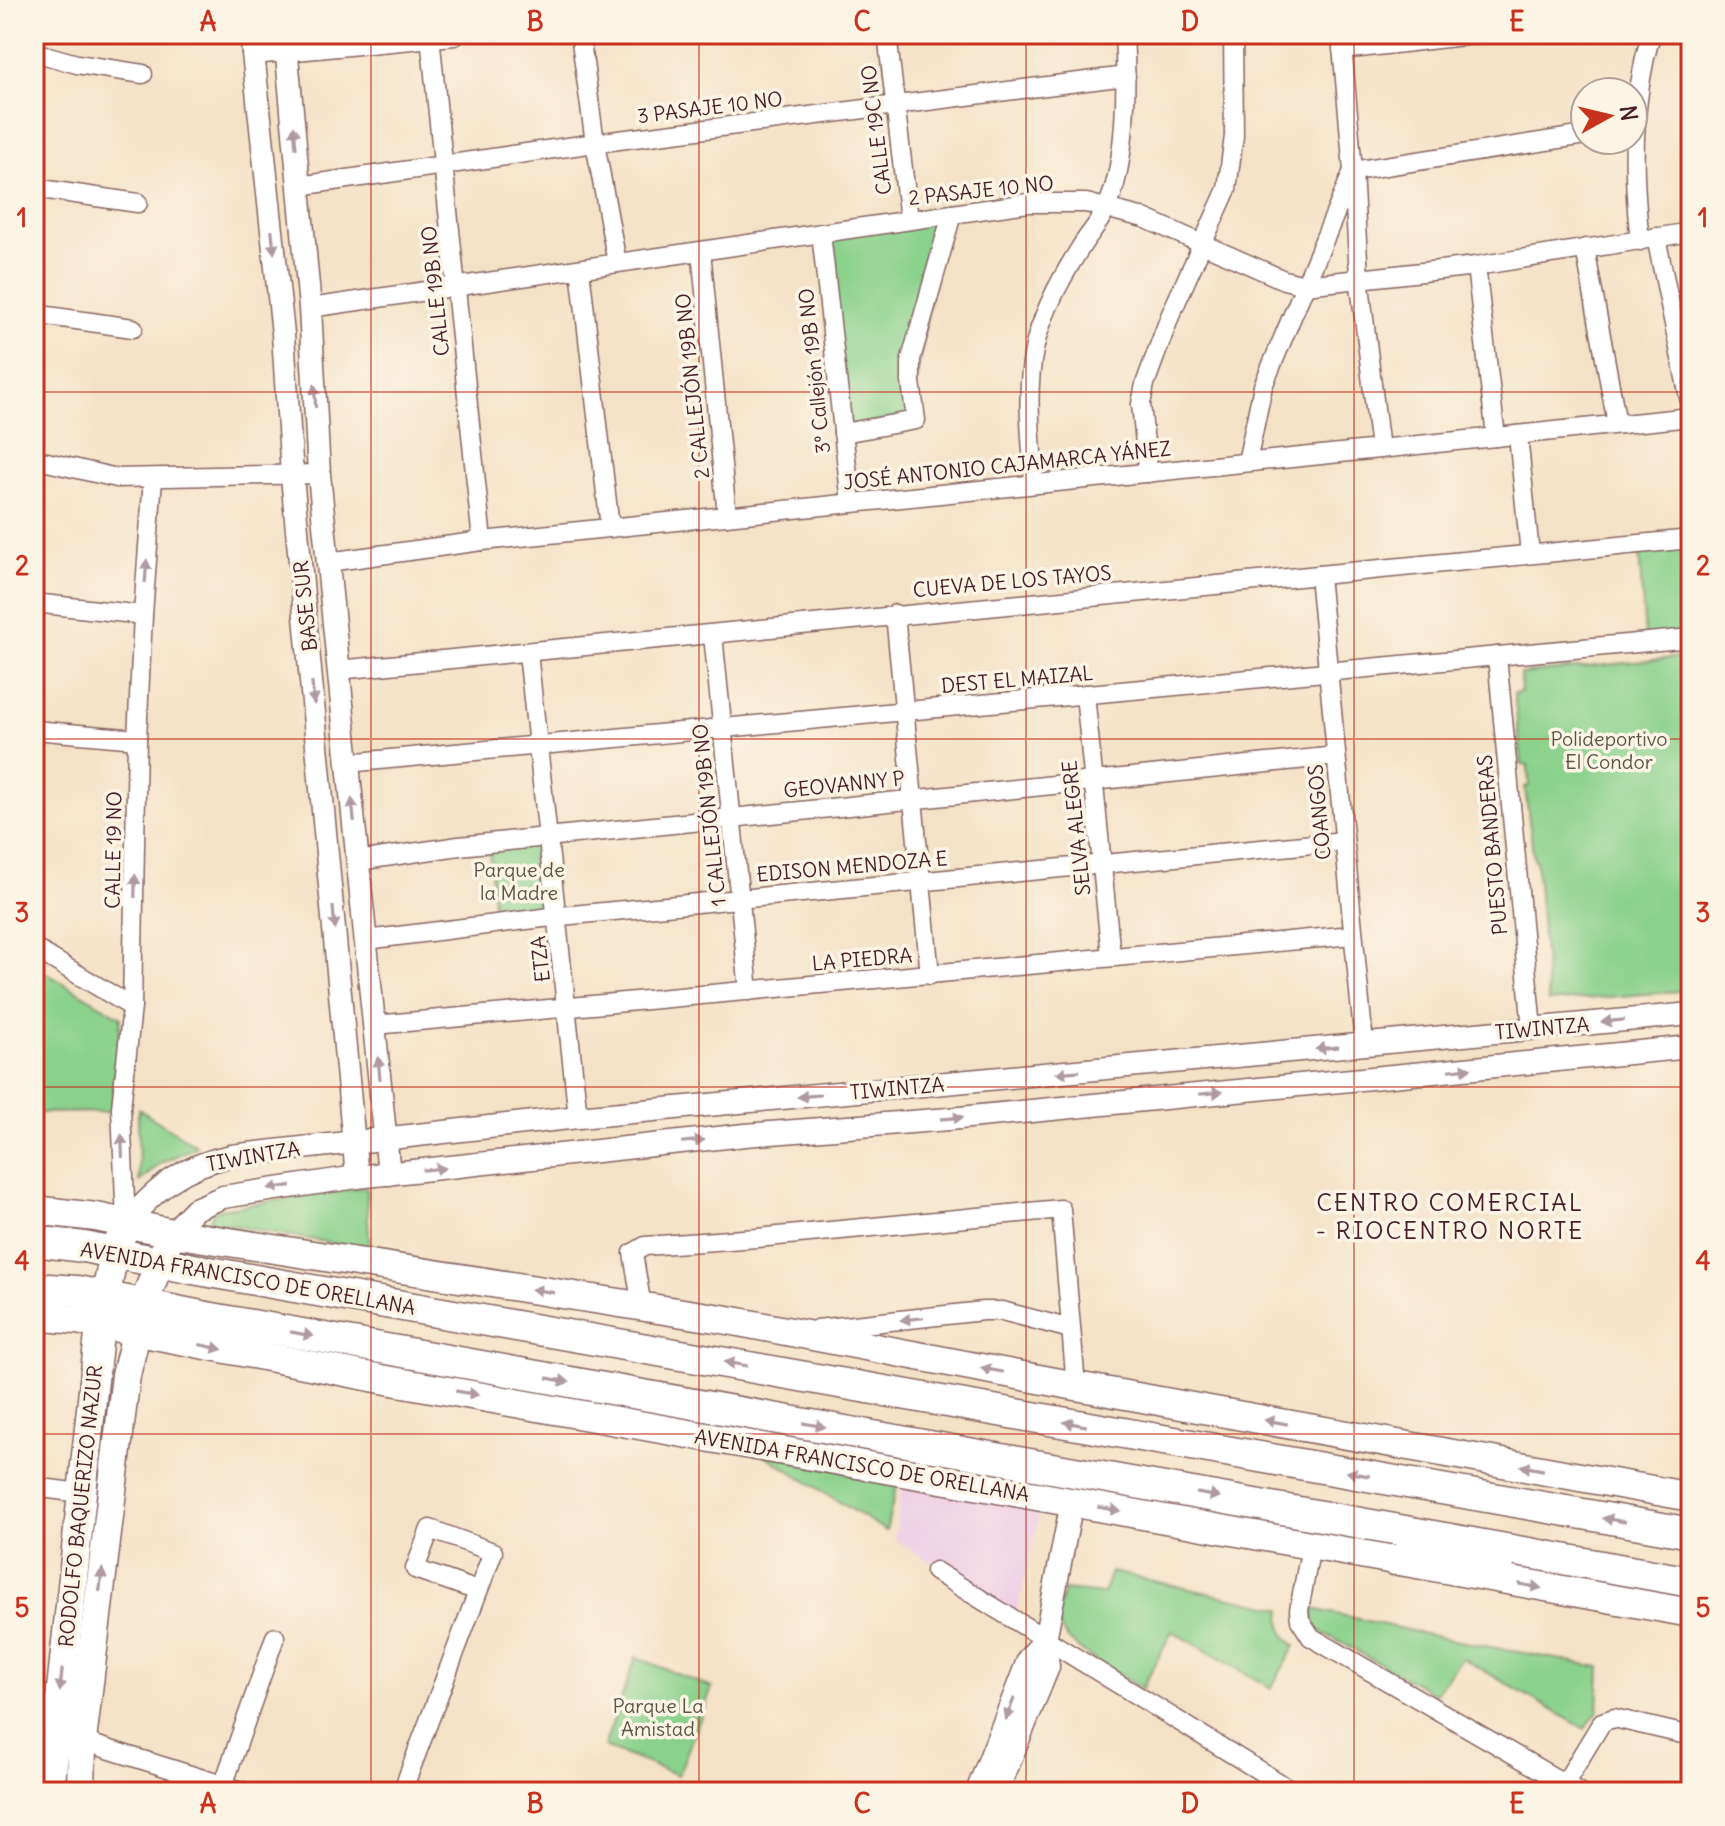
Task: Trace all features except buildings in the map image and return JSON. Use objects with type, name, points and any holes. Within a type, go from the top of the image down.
[{"type":"highway","name":"AVENIDA FRANCISCO DE ORELLANA","points":[[34,1241],[1691,1533]]},
{"type":"highway","name":"AVENIDA FRANCISCO DE ORELLANA","points":[[34,1288],[102,1311],[139,1318],[1580,1560],[1691,1582]]},
{"type":"highway","points":[[1394,1560],[1580,1560]]},
{"type":"main road","name":"AVENIDA FRANCISCO DE ORELLANA","points":[[34,1210],[793,1332],[1691,1497]]},
{"type":"main road","name":"RODOLFO BAQUERIZO NAZUR","points":[[50,1792],[102,1311],[114,1253],[126,1223]]},
{"type":"main road","name":"RODOLFO BAQUERIZO NAZUR","points":[[81,1792],[82,1741],[126,1375],[139,1318],[172,1233]]},
{"type":"main road","name":"AVENIDA FRANCISCO DE ORELLANA","points":[[34,1316],[102,1311]]},
{"type":"main road","name":"AVENIDA FRANCISCO DE ORELLANA","points":[[139,1318],[387,1380],[1691,1613]]},
{"type":"street","points":[[252,43],[454,34]]},
{"type":"street","points":[[580,34],[595,143],[617,263]]},
{"type":"street","name":"CALLE 19C NO","points":[[887,34],[909,220]]},
{"type":"street","points":[[1034,484],[1029,395],[1034,349],[1048,305],[1107,208],[1122,154],[1126,76],[1124,34]]},
{"type":"street","points":[[1148,473],[1141,404],[1145,384],[1170,316],[1227,189],[1234,136],[1233,34]]},
{"type":"street","points":[[1380,449],[1359,277],[1342,42],[1481,34]]},
{"type":"street","points":[[1640,76],[1651,34]]},
{"type":"street","name":"CALLE 19B NO","points":[[430,36],[482,541]]},
{"type":"street","name":"BASE SUR","points":[[286,42],[310,308],[319,474],[389,1174]]},
{"type":"street","name":"BASE SUR","points":[[252,43],[283,334],[292,476],[357,1177]]},
{"type":"street","points":[[34,52],[77,64],[143,74]]},
{"type":"street","name":"3 PASAJE 10 NO","points":[[299,186],[595,143],[1126,76]]},
{"type":"street","points":[[1353,171],[1569,137]]},
{"type":"street","points":[[1633,156],[1634,185],[1691,407]]},
{"type":"street","points":[[1247,462],[1263,386],[1353,171]]},
{"type":"street","points":[[34,188],[138,203]]},
{"type":"street","name":"2 PASAJE 10 NO","points":[[310,308],[1028,203],[1086,203],[1144,218],[1284,280],[1305,285],[1476,266],[1691,232]]},
{"type":"street","points":[[843,433],[916,420],[911,359],[952,214]]},
{"type":"street","name":"3º Callejón 19B NO","points":[[821,233],[851,503]]},
{"type":"street","points":[[1585,248],[1617,424]]},
{"type":"street","name":"2 CALLEJÓN 19B NO","points":[[701,251],[727,516]]},
{"type":"street","points":[[1476,266],[1496,437]]},
{"type":"street","points":[[580,269],[610,528]]},
{"type":"street","points":[[34,314],[133,328]]},
{"type":"street","name":"JOSÉ ANTONIO CAJAMARCA YÁNEZ","points":[[328,562],[482,541],[1691,417]]},
{"type":"street","points":[[1518,435],[1530,554]]},
{"type":"street","points":[[34,459],[117,478],[319,474]]},
{"type":"street","name":"CALLE 19 NO","points":[[126,1223],[121,1108],[132,1007],[137,739],[153,478]]},
{"type":"street","name":"CUEVA DE LOS TAYOS","points":[[338,670],[1691,539]]},
{"type":"street","name":"COANGOS","points":[[1319,575],[1364,1044]]},
{"type":"street","points":[[34,603],[143,615]]},
{"type":"street","points":[[895,614],[930,975]]},
{"type":"street","name":"1 CALLEJÓN 19B NO","points":[[713,635],[749,991]]},
{"type":"street","name":"DEST EL MAIZAL","points":[[347,763],[1691,638]]},
{"type":"street","name":"ETZA","points":[[528,653],[578,1117]]},
{"type":"street","name":"PUESTO BANDERAS","points":[[1497,656],[1532,1029]]},
{"type":"street","name":"SELVA ALEGRE","points":[[1085,694],[1111,957]]},
{"type":"street","points":[[34,730],[137,739]]},
{"type":"street","name":"GEOVANNY P","points":[[358,861],[459,846],[1336,756]]},
{"type":"street","name":"EDISON MENDOZA E","points":[[366,940],[557,917],[1344,841]]},
{"type":"street","name":"LA PIEDRA","points":[[375,1025],[1353,935]]},
{"type":"street","points":[[34,948],[132,1007]]},
{"type":"street","name":"TIWINTZA","points":[[126,1223],[162,1185],[210,1160],[578,1117],[1691,1014]]},
{"type":"street","name":"TIWINTZA","points":[[172,1233],[195,1209],[223,1197],[357,1177],[745,1135],[1691,1047]]},
{"type":"street","points":[[642,1307],[633,1253],[645,1246],[1061,1209],[1076,1386]]},
{"type":"street","points":[[793,1332],[983,1311],[1002,1311],[1071,1329]]},
{"type":"street","points":[[34,1487],[80,1493]]},
{"type":"street","points":[[997,1792],[1048,1667],[1045,1640],[1072,1502]]},
{"type":"street","points":[[1311,1546],[1299,1610],[1300,1620],[1311,1637],[1572,1788],[1602,1722],[1608,1719],[1691,1736]]},
{"type":"street","points":[[935,1571],[1294,1792]]},
{"type":"street","points":[[402,1792],[478,1591]]},
{"type":"street","points":[[224,1783],[275,1637]]},
{"type":"street","points":[[977,1792],[1029,1658],[1045,1640]]},
{"type":"street","points":[[82,1741],[245,1792]]},
{"type":"shaded area","points":[[903,1483],[1041,1509],[1016,1615],[894,1539]]},
{"type":"green space","points":[[943,219],[910,418],[847,426],[826,236]]},
{"type":"green space","points":[[1691,546],[1691,633],[1645,637],[1639,550]]},
{"type":"green space","name":"Polideportivo El Condor","points":[[1691,656],[1691,990],[1548,1002],[1536,860],[1525,787],[1529,786],[1528,765],[1522,765],[1514,693],[1521,692],[1520,674]]},
{"type":"green space","name":"Parque de la Madre","points":[[543,840],[551,917],[494,920],[489,843]]},
{"type":"green space","points":[[34,966],[121,1017],[111,1112],[34,1113]]},
{"type":"green space","points":[[138,1109],[197,1146],[161,1163],[139,1182]]},
{"type":"green space","points":[[366,1187],[370,1250],[209,1221],[214,1210]]},
{"type":"green space","points":[[755,1449],[897,1483],[886,1531]]},
{"type":"green space","points":[[1111,1572],[1282,1609],[1282,1630],[1295,1646],[1271,1688],[1172,1631],[1142,1689],[1081,1650],[1062,1631],[1058,1621],[1064,1590],[1103,1594]]},
{"type":"green space","points":[[1313,1609],[1447,1639],[1600,1667],[1598,1711],[1585,1729],[1462,1658],[1435,1694],[1318,1630],[1313,1623]]},
{"type":"green space","name":"Parque La Amistad","points":[[636,1657],[712,1688],[678,1775],[604,1747]]},
{"type":"district","name":"CENTRO COMERCIAL - RIOCENTRO NORTE","points":[[1450,1216]]}]
